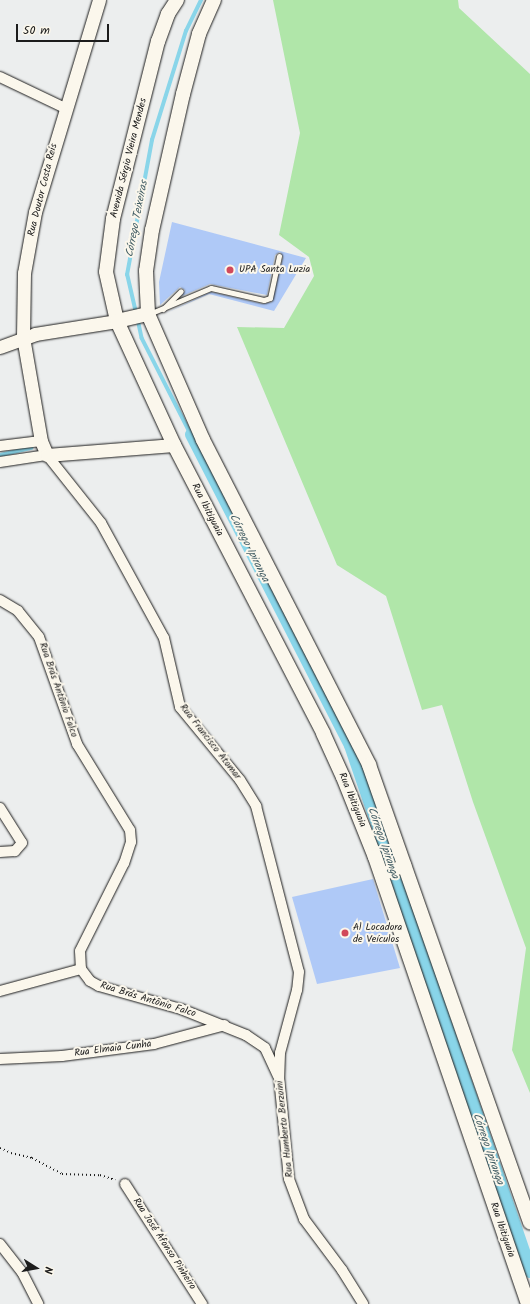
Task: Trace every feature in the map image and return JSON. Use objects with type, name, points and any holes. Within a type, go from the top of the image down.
[{"type":"main road","name":"Avenida Sérgio Vieira Mendes","points":[[121,320],[106,272],[114,219],[158,41],[168,14],[177,0]]},
{"type":"main road","points":[[214,0],[195,49],[152,230],[146,271],[145,315],[203,440],[369,765],[402,866],[530,1222]]},
{"type":"main road","points":[[121,320],[145,315]]},
{"type":"main road","name":"Rua Ibitiguaia","points":[[121,320],[174,445],[322,732],[383,874],[528,1304]]},
{"type":"street","name":"Rua Doutor Costa Reis","points":[[47,455],[41,441],[23,337],[24,273],[35,212],[65,108],[99,0]]},
{"type":"street","points":[[0,77],[65,108]]},
{"type":"street","points":[[0,347],[23,337],[121,320]]},
{"type":"street","points":[[0,446],[41,441]]},
{"type":"street","points":[[0,462],[47,455],[174,445]]},
{"type":"street","name":"Rua Francisco Atomar","points":[[47,455],[111,537],[164,638],[180,707],[240,780],[256,806],[299,972],[297,990],[280,1053]]},
{"type":"street","name":"Rua Brás Antônio Falco","points":[[0,600],[18,610],[39,636],[77,744],[130,830],[131,842],[124,863],[80,950],[81,969],[90,981],[99,986],[181,1009],[246,1034],[265,1048],[279,1077]]},
{"type":"street","points":[[0,808],[22,843],[15,851],[0,852]]},
{"type":"street","points":[[383,874],[402,866]]},
{"type":"street","points":[[0,991],[81,969]]},
{"type":"street","name":"Rua Elmaia Cunha","points":[[0,1058],[62,1056],[154,1044],[224,1025]]},
{"type":"street","name":"Rua Humberto Berzoini","points":[[280,1053],[279,1077],[289,1179],[304,1219],[342,1270],[363,1304]]},
{"type":"street","name":"Rua José Afonso Pinheiro","points":[[125,1184],[202,1304]]},
{"type":"street","points":[[0,1244],[22,1272],[38,1304]]},
{"type":"lane","points":[[145,315],[163,309],[211,288],[264,300],[270,298],[279,256]]},
{"type":"lane","points":[[163,309],[181,291]]},
{"type":"path","points":[[0,1148],[11,1153],[32,1158],[62,1174],[100,1175],[125,1184]]},
{"type":"green space","points":[[273,0],[458,0],[459,8],[530,74],[530,1093],[512,1050],[526,948],[473,802],[442,705],[422,710],[386,596],[337,565],[237,327],[284,328],[314,276],[309,257],[279,235],[300,133]]},
{"type":"building","name":"UPA Santa Luzia","points":[[172,222],[306,258],[274,311],[209,294],[164,314],[211,292],[263,304],[272,302],[283,257],[280,252],[275,255],[267,295],[210,284],[182,296],[185,290],[180,287],[160,305],[159,282]]},
{"type":"building","name":"Al Locadora de Veículos","points":[[373,879],[400,968],[317,984],[292,897]]},
{"type":"waterway","name":"Córrego Teixeiras","points":[[136,313],[127,275],[152,140],[186,31],[201,0]]},
{"type":"waterway","name":"Córrego Teixeiras","points":[[138,319],[142,338],[191,434]]},
{"type":"waterway","name":"Córrego Ipiranga","points":[[191,434],[350,745],[530,1271]]},
{"type":"waterway","name":"Córrego Ipiranga","points":[[0,455],[31,448]]},
{"type":"place","name":"UPA Santa Luzia","points":[[230,270]]},
{"type":"place","name":"Al Locadora de Veículos","points":[[345,933]]}]
